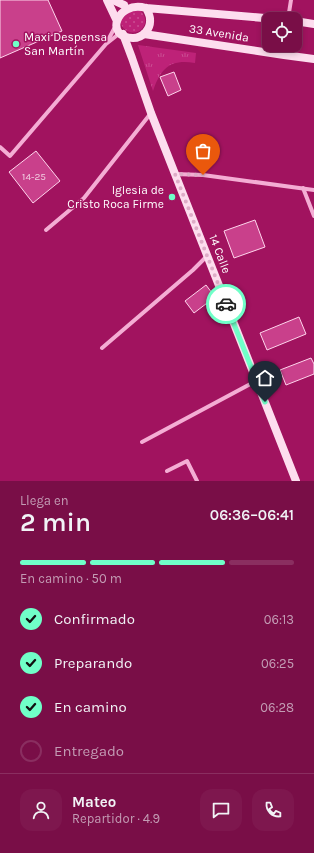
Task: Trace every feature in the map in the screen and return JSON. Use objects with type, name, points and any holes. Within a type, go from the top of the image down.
[{"type":"street","name":"14 Calle","points":[[107,0],[132,58],[151,113],[296,481]]},
{"type":"street","points":[[112,0],[124,5]]},
{"type":"street","points":[[289,12],[291,0]]},
{"type":"street","points":[[136,3],[146,8],[149,13],[150,24],[148,30],[139,37],[128,37],[119,28],[117,14],[124,5],[136,3]]},
{"type":"street","name":"33 Avenida","points":[[146,8],[262,18]]},
{"type":"street","points":[[302,22],[314,24]]},
{"type":"street","points":[[0,147],[10,156],[119,28]]},
{"type":"street","points":[[106,44],[119,28]]},
{"type":"street","name":"33 Avenida","points":[[144,34],[314,59]]},
{"type":"street","name":"14 Calle","points":[[132,58],[133,38]]},
{"type":"street","points":[[46,230],[84,198],[151,113]]},
{"type":"street","points":[[175,174],[203,175],[314,190]]},
{"type":"street","points":[[303,188],[314,216]]},
{"type":"street","points":[[102,348],[193,270],[207,255]]},
{"type":"street","points":[[142,442],[256,381]]},
{"type":"street","points":[[167,471],[187,461],[197,481]]},
{"type":"green space","points":[[126,9],[141,11],[143,14],[145,23],[143,28],[139,31],[130,32],[122,27],[121,16]]},
{"type":"green space","points":[[138,45],[196,53],[195,63],[179,62],[168,67],[159,76],[153,91]]},
{"type":"building","name":"Maxi Despensa San Martín","points":[[0,0],[48,0],[62,31],[0,58]]},
{"type":"building","points":[[174,72],[181,90],[168,96],[160,77]]},
{"type":"building","points":[[36,151],[60,181],[33,203],[9,172]]},
{"type":"building","points":[[255,220],[265,247],[234,258],[224,231]]},
{"type":"building","points":[[206,285],[215,297],[194,313],[185,301]]},
{"type":"building","points":[[299,317],[306,334],[267,350],[260,333]]},
{"type":"building","points":[[311,358],[314,364],[314,374],[286,385],[280,370]]},
{"type":"way so far","points":[[203,175],[175,174],[226,304]]},
{"type":"place","name":"Maxi Despensa San Martín","points":[[16,44]]},
{"type":"place","name":"Iglesia de Cristo Roca Firme","points":[[172,197]]},
{"type":"route","points":[[226,304],[265,402]]}]
